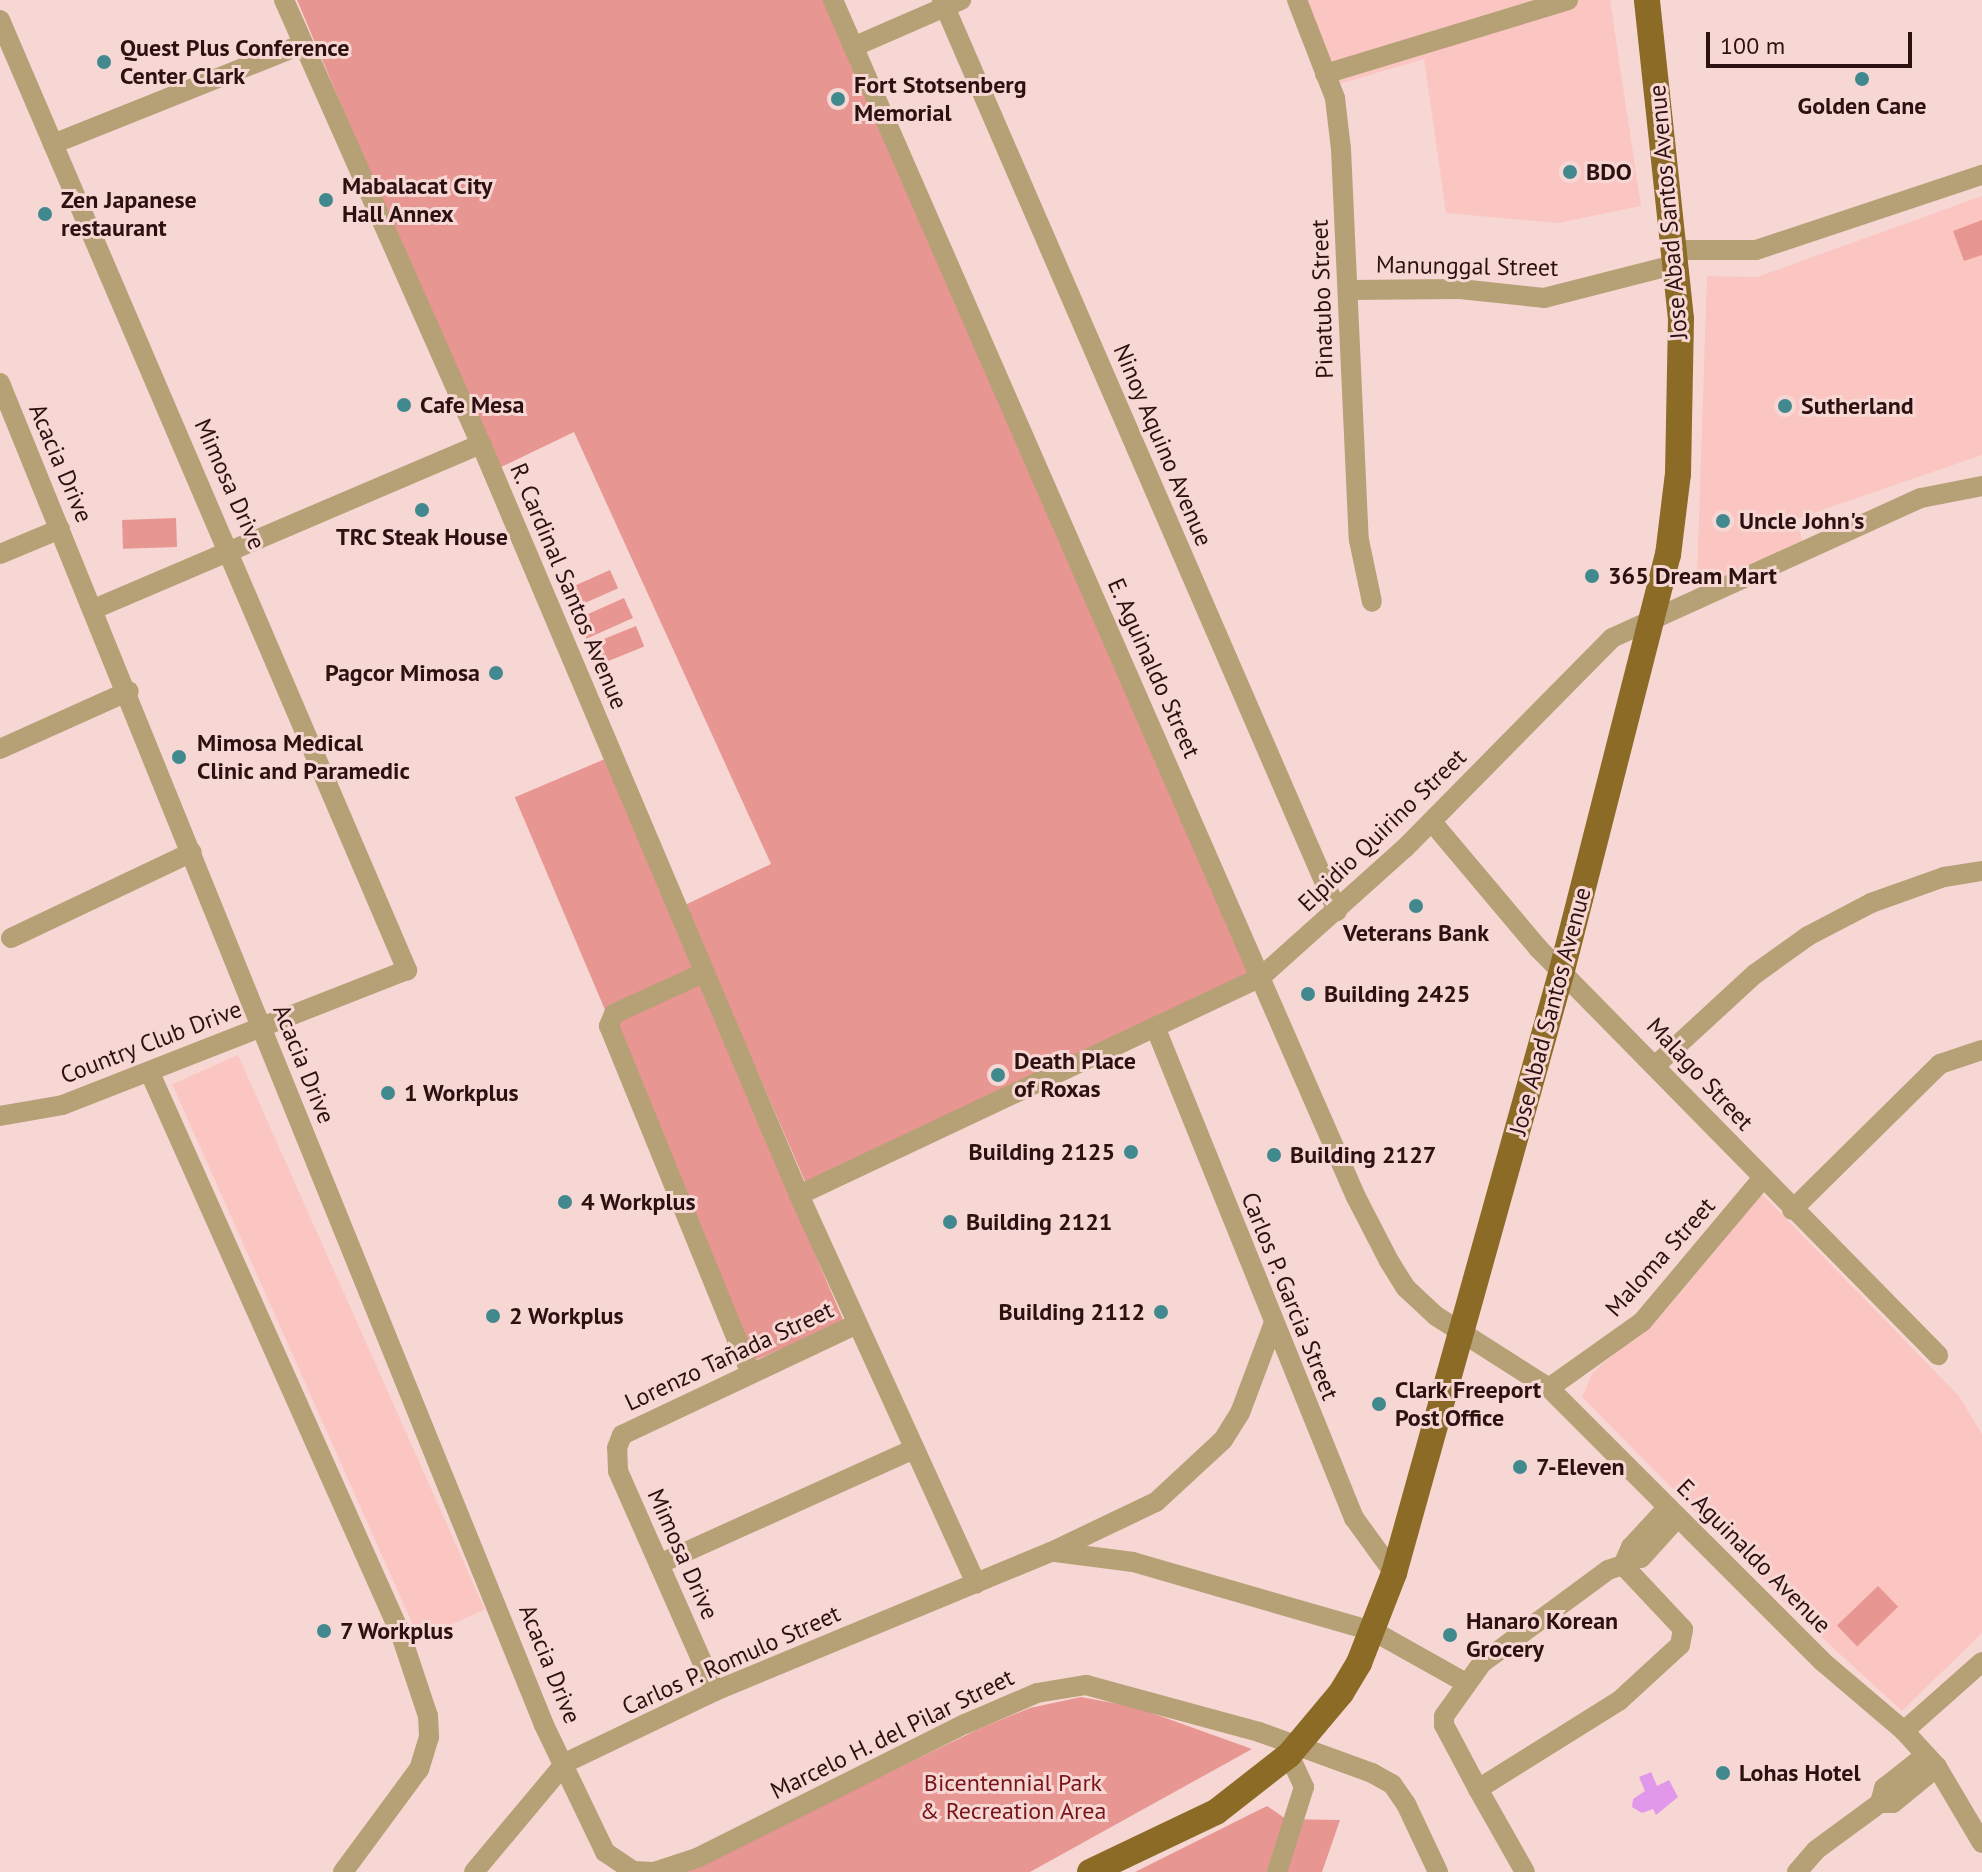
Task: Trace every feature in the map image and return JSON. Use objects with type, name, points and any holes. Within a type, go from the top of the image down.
[{"type":"main road","name":"Jose Abad Santos Avenue","points":[[1090,1872],[1216,1812],[1294,1750],[1341,1693],[1375,1632],[1394,1573],[1562,970],[1654,620],[1678,474],[1676,257],[1647,0]]},
{"type":"street","name":"R. Cardinal Santos Avenue","points":[[284,0],[481,444],[799,1195],[976,1584]]},
{"type":"street","name":"E. Aguinaldo Street","points":[[833,0],[1261,977],[1389,1261],[1417,1300],[1462,1332]]},
{"type":"street","name":"Pinatubo Street","points":[[1297,0],[1335,98],[1341,149],[1359,540],[1372,602]]},
{"type":"street","points":[[1325,74],[1568,0]]},
{"type":"street","points":[[853,47],[949,2]]},
{"type":"street","name":"Ninoy Aquino Avenue","points":[[949,2],[1337,911]]},
{"type":"street","name":"Mimosa Drive","points":[[0,20],[229,548],[407,970]]},
{"type":"street","points":[[53,144],[303,44]]},
{"type":"street","name":"Manunggal Street","points":[[1348,290],[1460,289],[1544,298],[1676,257],[1756,250],[1982,175]]},
{"type":"street","name":"Acacia Drive","points":[[0,383],[129,691],[260,1028],[444,1468],[544,1725],[565,1763]]},
{"type":"street","points":[[94,609],[229,548],[481,444]]},
{"type":"street","name":"Elpidio Quirino Street","points":[[799,1195],[1261,977],[1432,822],[1605,645],[1921,498],[1982,486]]},
{"type":"street","points":[[0,554],[60,529]]},
{"type":"street","points":[[0,749],[129,691]]},
{"type":"street","name":"Malago Street","points":[[1432,822],[1524,932],[1657,1064],[1792,1210],[1938,1355]]},
{"type":"street","points":[[11,938],[192,852]]},
{"type":"street","points":[[1657,1064],[1755,974],[1808,936],[1871,903],[1944,877],[1982,871]]},
{"type":"street","name":"Country Club Drive","points":[[0,1116],[63,1105],[407,970]]},
{"type":"street","points":[[703,973],[614,1014],[609,1026],[750,1372]]},
{"type":"street","name":"Carlos P. Garcia Street","points":[[1156,1029],[1273,1325],[1354,1518],[1394,1573]]},
{"type":"street","points":[[1792,1210],[1940,1064],[1982,1050]]},
{"type":"street","points":[[150,1073],[401,1635],[428,1716],[429,1737],[419,1769],[343,1872]]},
{"type":"street","name":"Maloma Street","points":[[1549,1388],[1642,1322],[1762,1179]]},
{"type":"street","name":"Lorenzo Tañada Street","points":[[622,1435],[857,1324]]},
{"type":"street","name":"Carlos P. Romulo Street","points":[[474,1872],[565,1763],[715,1691],[1051,1552],[1156,1502],[1201,1465],[1240,1413],[1273,1325]]},
{"type":"street","name":"E. Aguinaldo Avenue","points":[[1462,1332],[1549,1388],[1823,1662],[1904,1731],[1932,1761],[1982,1843]]},
{"type":"street","name":"Mimosa Drive","points":[[622,1435],[617,1448],[618,1471],[715,1691]]},
{"type":"street","points":[[659,1564],[914,1449]]},
{"type":"street","points":[[1525,1872],[1444,1725],[1444,1716],[1466,1683],[1503,1646],[1608,1570],[1641,1558],[1673,1512]]},
{"type":"street","points":[[1051,1552],[1133,1562],[1375,1632],[1466,1683]]},
{"type":"street","points":[[1478,1789],[1619,1701],[1680,1645],[1683,1629],[1627,1561]]},
{"type":"street","points":[[1904,1731],[1982,1662]]},
{"type":"street","name":"Marcelo H. del Pilar Street","points":[[565,1763],[605,1852],[633,1871],[654,1872],[697,1858],[928,1741],[1060,1687],[1107,1688],[1392,1784],[1438,1872]]},
{"type":"street","points":[[1277,1872],[1304,1787],[1294,1750]]},
{"type":"street","points":[[1797,1872],[1834,1835],[1880,1803],[1893,1803],[1932,1761]]},
{"type":"shaded area","points":[[1302,0],[1610,0],[1641,206],[1558,223],[1446,213],[1424,59],[1339,84]]},
{"type":"shaded area","points":[[1982,196],[1982,455],[1796,519],[1804,546],[1703,585],[1697,578],[1707,276],[1757,277]]},
{"type":"shaded area","points":[[238,1055],[485,1610],[419,1639],[172,1084]]},
{"type":"shaded area","points":[[1762,1194],[1959,1396],[1982,1434],[1982,1633],[1902,1711],[1792,1610],[1582,1397],[1593,1372],[1666,1310]]},
{"type":"shaded area","points":[[1651,1772],[1657,1786],[1669,1780],[1678,1797],[1656,1815],[1653,1809],[1642,1813],[1632,1807],[1633,1799],[1645,1791],[1639,1777]]},
{"type":"green space","points":[[297,0],[827,0],[1255,978],[807,1186],[685,905],[771,864],[574,432],[495,470]]},
{"type":"green space","points":[[1982,220],[1982,255],[1964,261],[1953,231]]},
{"type":"green space","points":[[176,518],[177,547],[123,549],[122,520]]},
{"type":"green space","points":[[610,570],[618,588],[574,608],[566,590]]},
{"type":"green space","points":[[624,598],[633,618],[586,639],[577,619]]},
{"type":"green space","points":[[636,626],[644,646],[598,665],[590,645]]},
{"type":"green space","points":[[605,759],[844,1322],[754,1361],[515,797]]},
{"type":"green space","points":[[1878,1586],[1898,1607],[1857,1646],[1837,1626]]},
{"type":"green space","name":"Bicentennial Park & Recreation Area","points":[[1081,1697],[1135,1707],[1252,1749],[1030,1872],[683,1872],[983,1727],[1030,1708]]},
{"type":"green space","points":[[1267,1806],[1286,1819],[1340,1820],[1322,1872],[1135,1872]]},
{"type":"place","name":"Quest Plus Conference Center Clark","points":[[104,62]]},
{"type":"place","name":"Golden Cane","points":[[1862,79]]},
{"type":"place","name":"Fort Stotsenberg Memorial","points":[[838,99]]},
{"type":"place","name":"BDO","points":[[1570,172]]},
{"type":"place","name":"Mabalacat City Hall Annex","points":[[326,200]]},
{"type":"place","name":"Zen Japanese restaurant","points":[[45,214]]},
{"type":"place","name":"Cafe Mesa","points":[[404,405]]},
{"type":"place","name":"Sutherland","points":[[1785,406]]},
{"type":"place","name":"TRC Steak House","points":[[422,510]]},
{"type":"place","name":"Uncle John's","points":[[1723,521]]},
{"type":"place","name":"365 Dream Mart","points":[[1592,576]]},
{"type":"place","name":"Pagcor Mimosa","points":[[496,673]]},
{"type":"place","name":"Mimosa Medical Clinic and Paramedic","points":[[179,757]]},
{"type":"place","name":"Veterans Bank","points":[[1416,906]]},
{"type":"place","name":"Building 2425","points":[[1308,994]]},
{"type":"place","name":"Death Place of Roxas","points":[[998,1075]]},
{"type":"place","name":"1 Workplus","points":[[388,1093]]},
{"type":"place","name":"Building 2125","points":[[1131,1152]]},
{"type":"place","name":"Building 2127","points":[[1274,1155]]},
{"type":"place","name":"4 Workplus","points":[[565,1202]]},
{"type":"place","name":"Building 2121","points":[[950,1222]]},
{"type":"place","name":"Building 2112","points":[[1161,1312]]},
{"type":"place","name":"2 Workplus","points":[[493,1316]]},
{"type":"place","name":"Clark Freeport Post Office","points":[[1379,1404]]},
{"type":"place","name":"7-Eleven","points":[[1520,1467]]},
{"type":"place","name":"7 Workplus","points":[[324,1631]]},
{"type":"place","name":"Hanaro Korean Grocery","points":[[1450,1635]]},
{"type":"place","name":"Lohas Hotel","points":[[1723,1773]]}]
